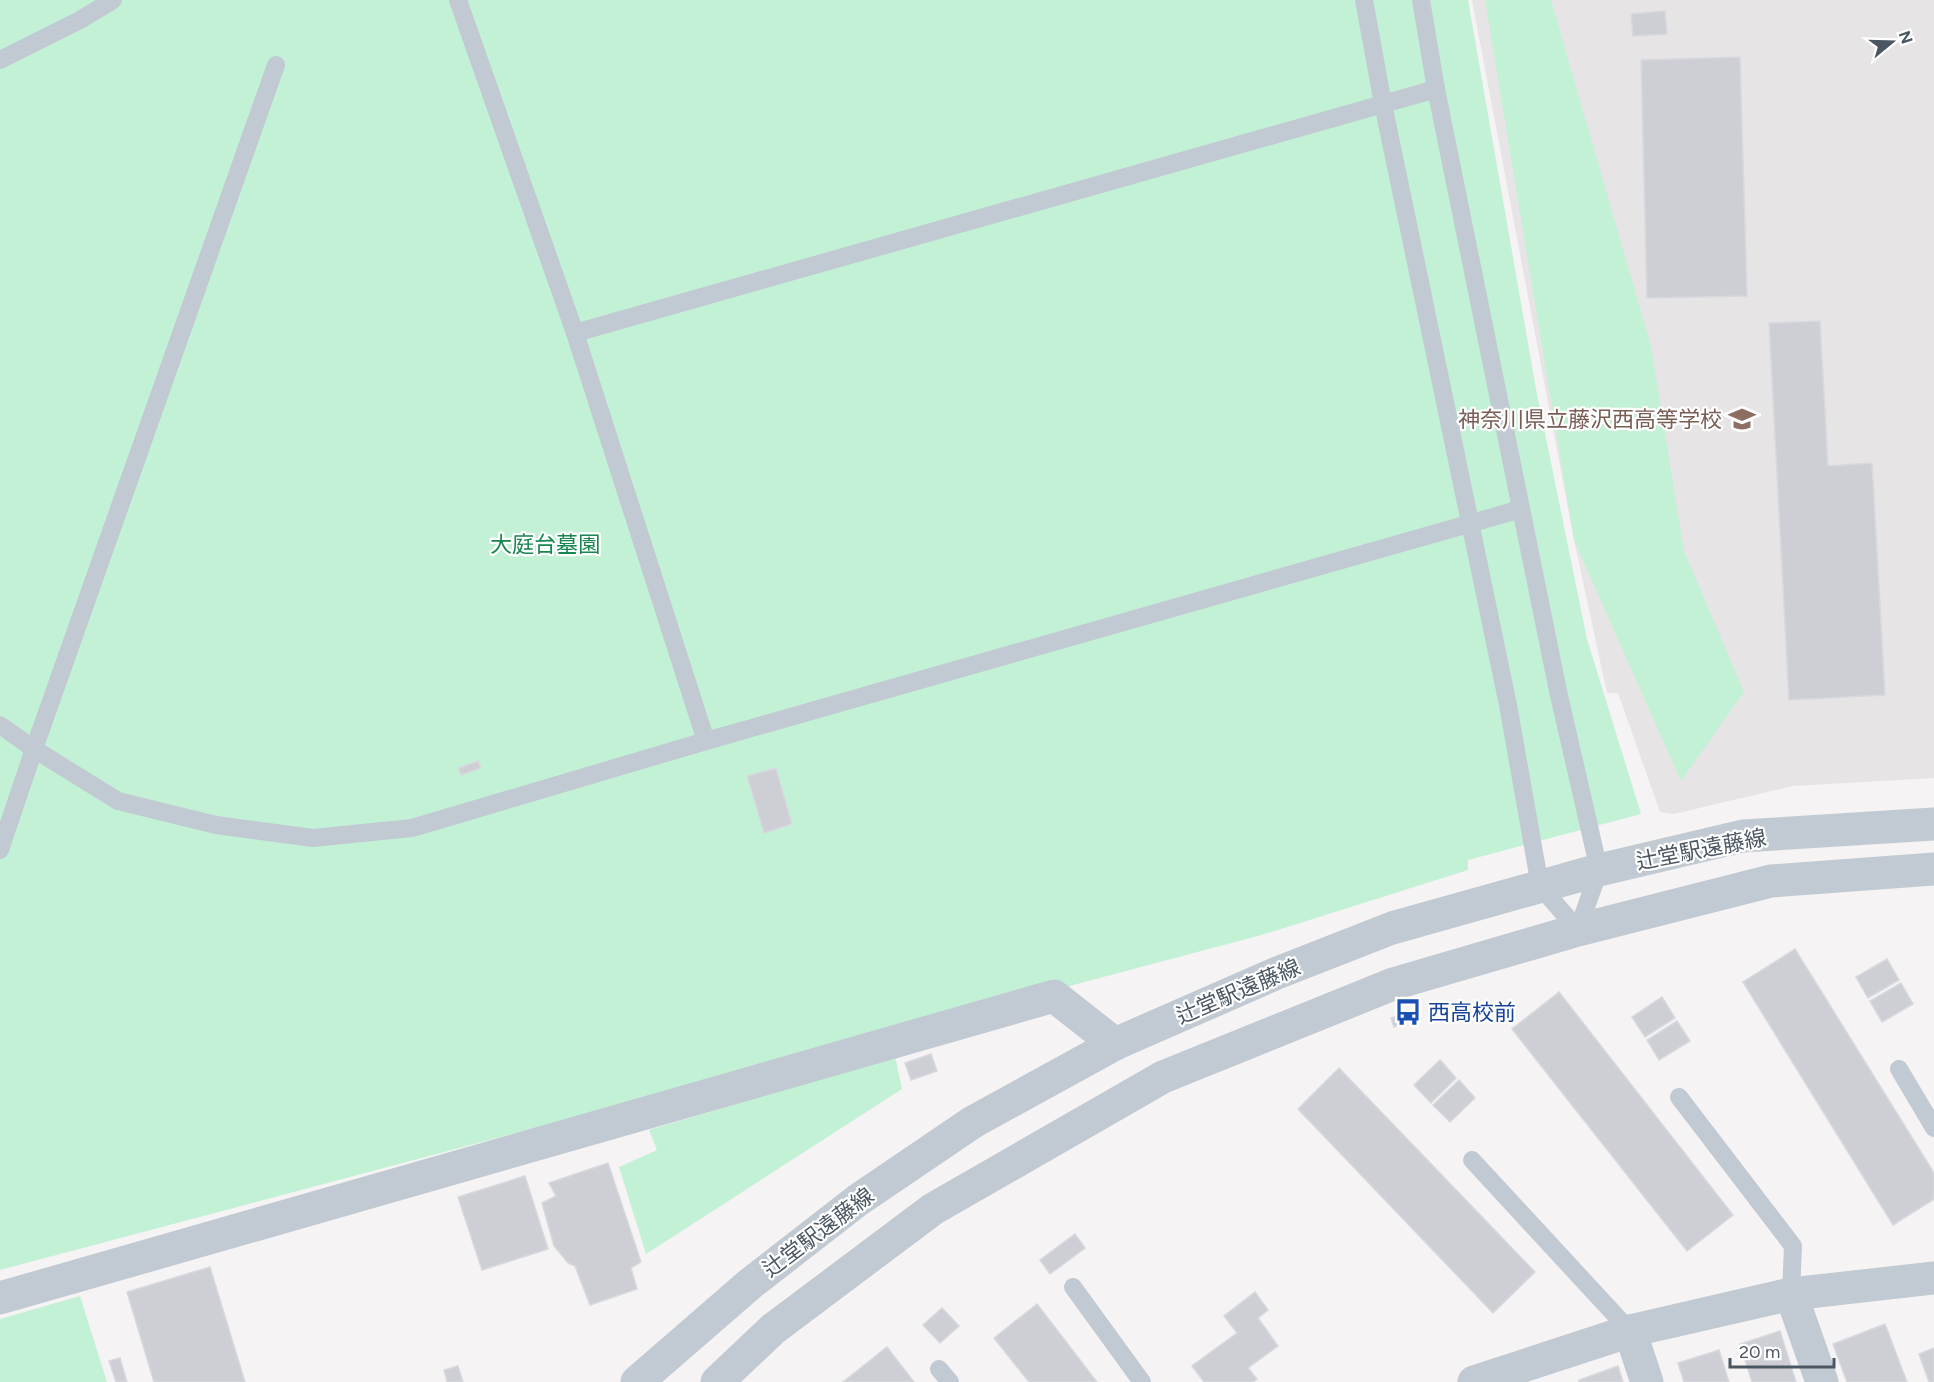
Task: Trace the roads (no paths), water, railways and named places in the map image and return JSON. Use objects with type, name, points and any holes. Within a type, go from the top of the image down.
[{"type":"street","name":"辻堂駅遠藤線","points":[[637,1382],[750,1284],[858,1200],[973,1122],[1115,1044],[1277,973],[1392,928],[1599,870],[1743,836],[1934,824]]},
{"type":"street","name":"辻堂駅遠藤線","points":[[717,1382],[773,1329],[933,1209],[1163,1077],[1394,984],[1578,930],[1771,881],[1934,870]]},
{"type":"street","points":[[0,1298],[1054,996],[1115,1044]]},
{"type":"street","points":[[1474,1382],[1630,1331],[1791,1294],[1934,1278]]},
{"type":"street","points":[[1791,1294],[1822,1382]]},
{"type":"street","points":[[1630,1331],[1647,1382]]},
{"type":"lane","points":[[0,60],[80,20],[113,0]]},
{"type":"lane","points":[[458,0],[574,333],[706,741]]},
{"type":"lane","points":[[1364,0],[1383,104],[1508,705],[1540,886],[1578,930],[1599,870],[1558,691],[1436,89],[1421,0]]},
{"type":"lane","points":[[0,850],[276,65]]},
{"type":"lane","points":[[574,333],[1436,89]]},
{"type":"lane","points":[[0,725],[118,801],[216,825],[313,838],[412,828],[706,741],[1521,509]]},
{"type":"lane","points":[[1899,1069],[1934,1128]]},
{"type":"lane","points":[[1679,1097],[1793,1246],[1791,1294]]},
{"type":"lane","points":[[1472,1160],[1630,1331]]},
{"type":"lane","points":[[1073,1287],[1142,1382]]},
{"type":"place","name":"神奈川県立藤沢西高等学校","points":[[1742,419]]},
{"type":"place","name":"西高校前","points":[[1408,1012]]},
{"type":"park label","name":"大庭台墓園","points":[[545,544]]}]
